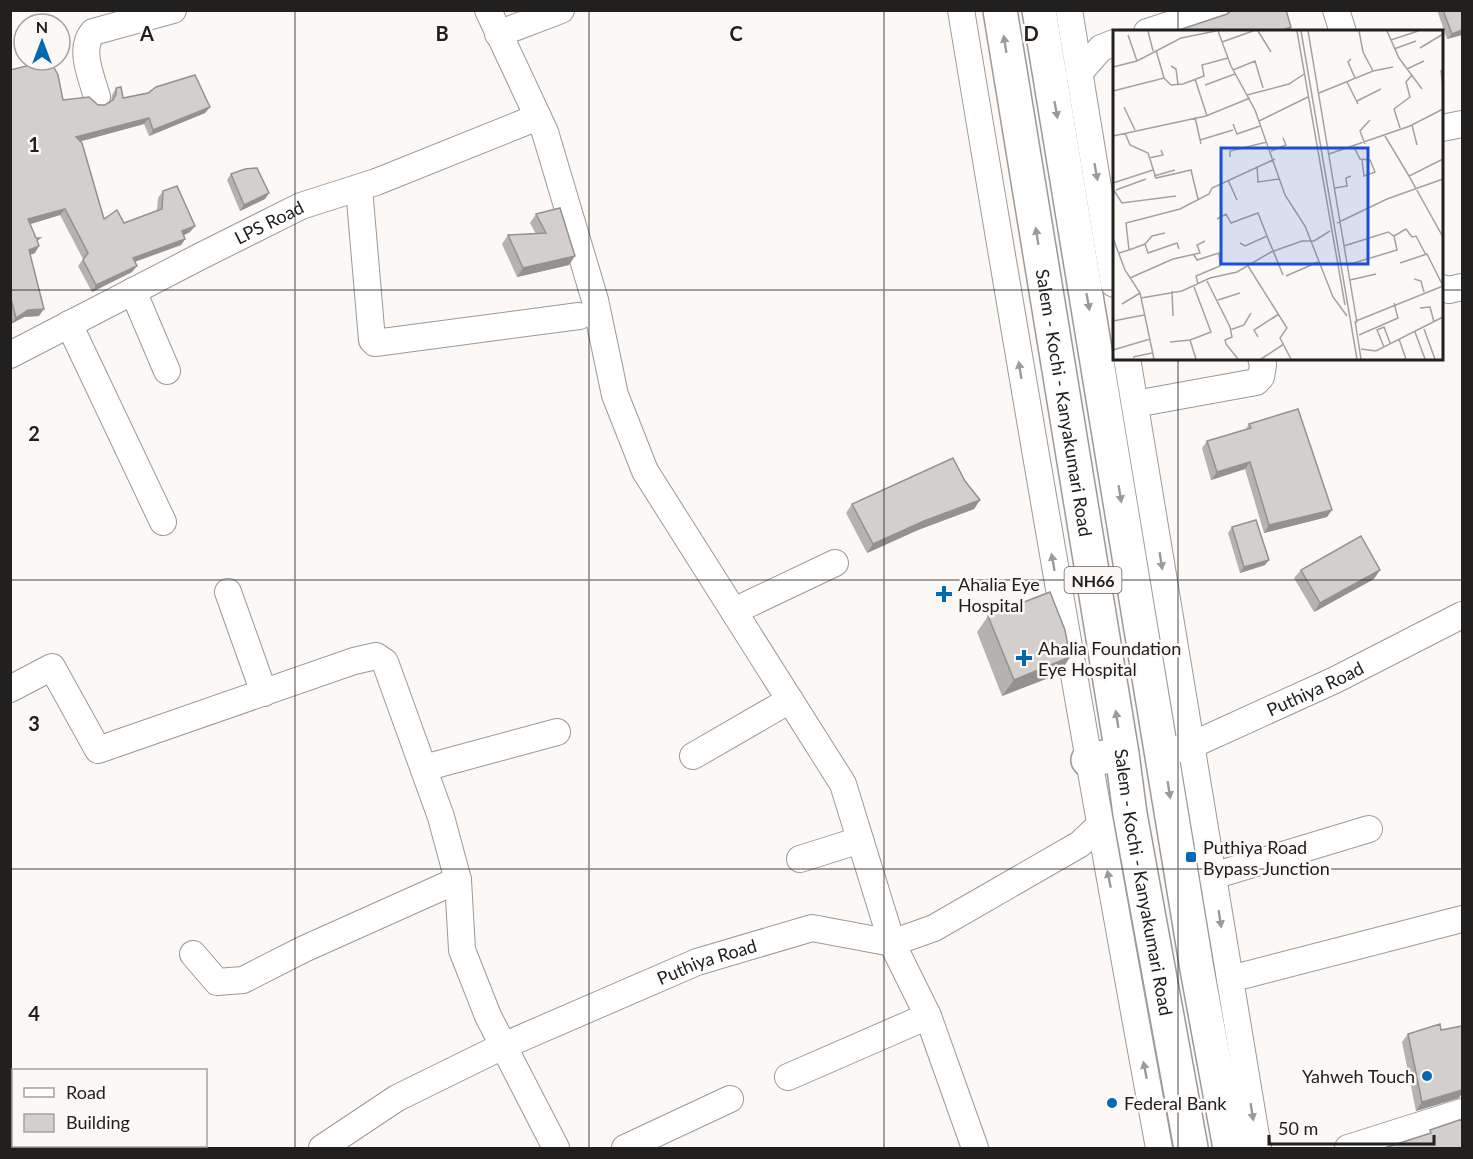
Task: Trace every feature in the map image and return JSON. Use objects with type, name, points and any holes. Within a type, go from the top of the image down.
[{"type":"highway","name":"Salem - Kochi - Kanyakumari Road","points":[[999,10],[1130,814],[1191,1149]]},
{"type":"highway","name":"Salem - Kochi - Kanyakumari Road","points":[[1039,10],[1177,749],[1197,969],[1230,1149]]},
{"type":"highway","points":[[1088,760],[1122,754]]},
{"type":"street","points":[[97,97],[86,50],[87,39],[93,32],[172,10]]},
{"type":"street","points":[[488,10],[545,132],[595,300],[615,395],[645,471],[843,783],[892,943],[928,1016],[969,1146]]},
{"type":"street","points":[[498,34],[561,10]]},
{"type":"street","points":[[961,10],[1027,414],[1099,826],[1159,1149]]},
{"type":"street","points":[[1069,10],[1110,232],[1113,271]]},
{"type":"street","points":[[1153,30],[1215,10]]},
{"type":"street","points":[[1336,10],[1342,30]]},
{"type":"street","points":[[1079,73],[1101,48],[1113,43]]},
{"type":"street","name":"LPS Road","points":[[10,355],[301,206],[359,188],[538,117]]},
{"type":"street","points":[[1443,128],[1462,124]]},
{"type":"street","points":[[359,188],[372,340],[375,343],[579,316]]},
{"type":"street","points":[[1443,288],[1449,290],[1462,287]]},
{"type":"street","points":[[133,291],[167,371]]},
{"type":"street","points":[[69,324],[163,522]]},
{"type":"street","points":[[1127,360],[1135,404],[1177,749],[1213,876],[1258,1149]]},
{"type":"street","points":[[1135,404],[1256,382],[1261,377],[1262,360]]},
{"type":"street","points":[[734,611],[835,563]]},
{"type":"street","points":[[228,592],[264,693]]},
{"type":"street","name":"Puthiya Road","points":[[1177,749],[1335,681],[1462,615]]},
{"type":"street","points":[[10,689],[52,667],[98,750],[354,661],[376,656],[385,662],[441,817],[458,880],[462,950],[488,1016],[556,1149]]},
{"type":"street","points":[[693,756],[790,700]]},
{"type":"street","points":[[424,768],[557,732]]},
{"type":"street","points":[[892,943],[934,928],[1080,844],[1099,826]]},
{"type":"street","points":[[1213,876],[1369,829]]},
{"type":"street","points":[[801,858],[860,840]]},
{"type":"street","points":[[193,954],[217,982],[243,980],[304,949],[458,880]]},
{"type":"street","points":[[1230,979],[1462,919]]},
{"type":"street","name":"Puthiya Road","points":[[322,1149],[397,1098],[503,1046],[697,962],[812,928],[892,943]]},
{"type":"street","points":[[788,1077],[928,1016]]},
{"type":"street","points":[[624,1149],[730,1099]]},
{"type":"street","points":[[1348,1149],[1462,1112]]},
{"type":"building","points":[[1232,10],[1286,10],[1291,27],[1283,30],[1179,30],[1227,14]]},
{"type":"building","points":[[1443,10],[1462,10],[1462,30],[1452,34]]},
{"type":"building","points":[[10,70],[12,72],[56,72],[63,100],[89,97],[98,105],[105,105],[113,100],[116,88],[121,87],[123,98],[148,93],[156,87],[195,75],[210,107],[153,130],[149,118],[76,137],[82,143],[104,219],[117,210],[124,223],[162,209],[163,191],[177,186],[195,226],[182,231],[185,239],[133,258],[137,266],[96,285],[83,260],[88,253],[65,209],[28,219],[36,238],[40,238],[37,240],[39,246],[29,250],[44,309],[28,310],[16,318],[10,295]]},
{"type":"building","points":[[257,168],[269,193],[244,205],[231,174]]},
{"type":"building","points":[[560,208],[575,256],[523,268],[508,235],[546,233],[536,214]]},
{"type":"building","points":[[1298,409],[1332,510],[1269,525],[1250,462],[1217,472],[1207,441],[1251,428],[1249,424]]},
{"type":"building","points":[[953,458],[965,481],[980,500],[924,521],[873,544],[852,504]]},
{"type":"building","points":[[1256,520],[1269,560],[1244,567],[1232,527]]},
{"type":"building","points":[[1361,536],[1380,570],[1320,603],[1301,570]]},
{"type":"building","points":[[1050,592],[1065,630],[1070,657],[1014,680],[988,616]]},
{"type":"building","points":[[1440,1024],[1441,1030],[1462,1026],[1462,1090],[1422,1102],[1408,1034]]},
{"type":"building","points":[[1462,1119],[1462,1149],[1381,1149],[1431,1133],[1430,1130]]},
{"type":"place","name":"Ahalia Eye Hospital","points":[[944,594]]},
{"type":"place","name":"Ahalia Foundation Eye Hospital","points":[[1024,658]]},
{"type":"place","name":"Puthiya Road Bypass Junction","points":[[1191,857]]},
{"type":"place","name":"Yahweh Touch","points":[[1427,1076]]},
{"type":"place","name":"Federal Bank","points":[[1112,1103]]}]
